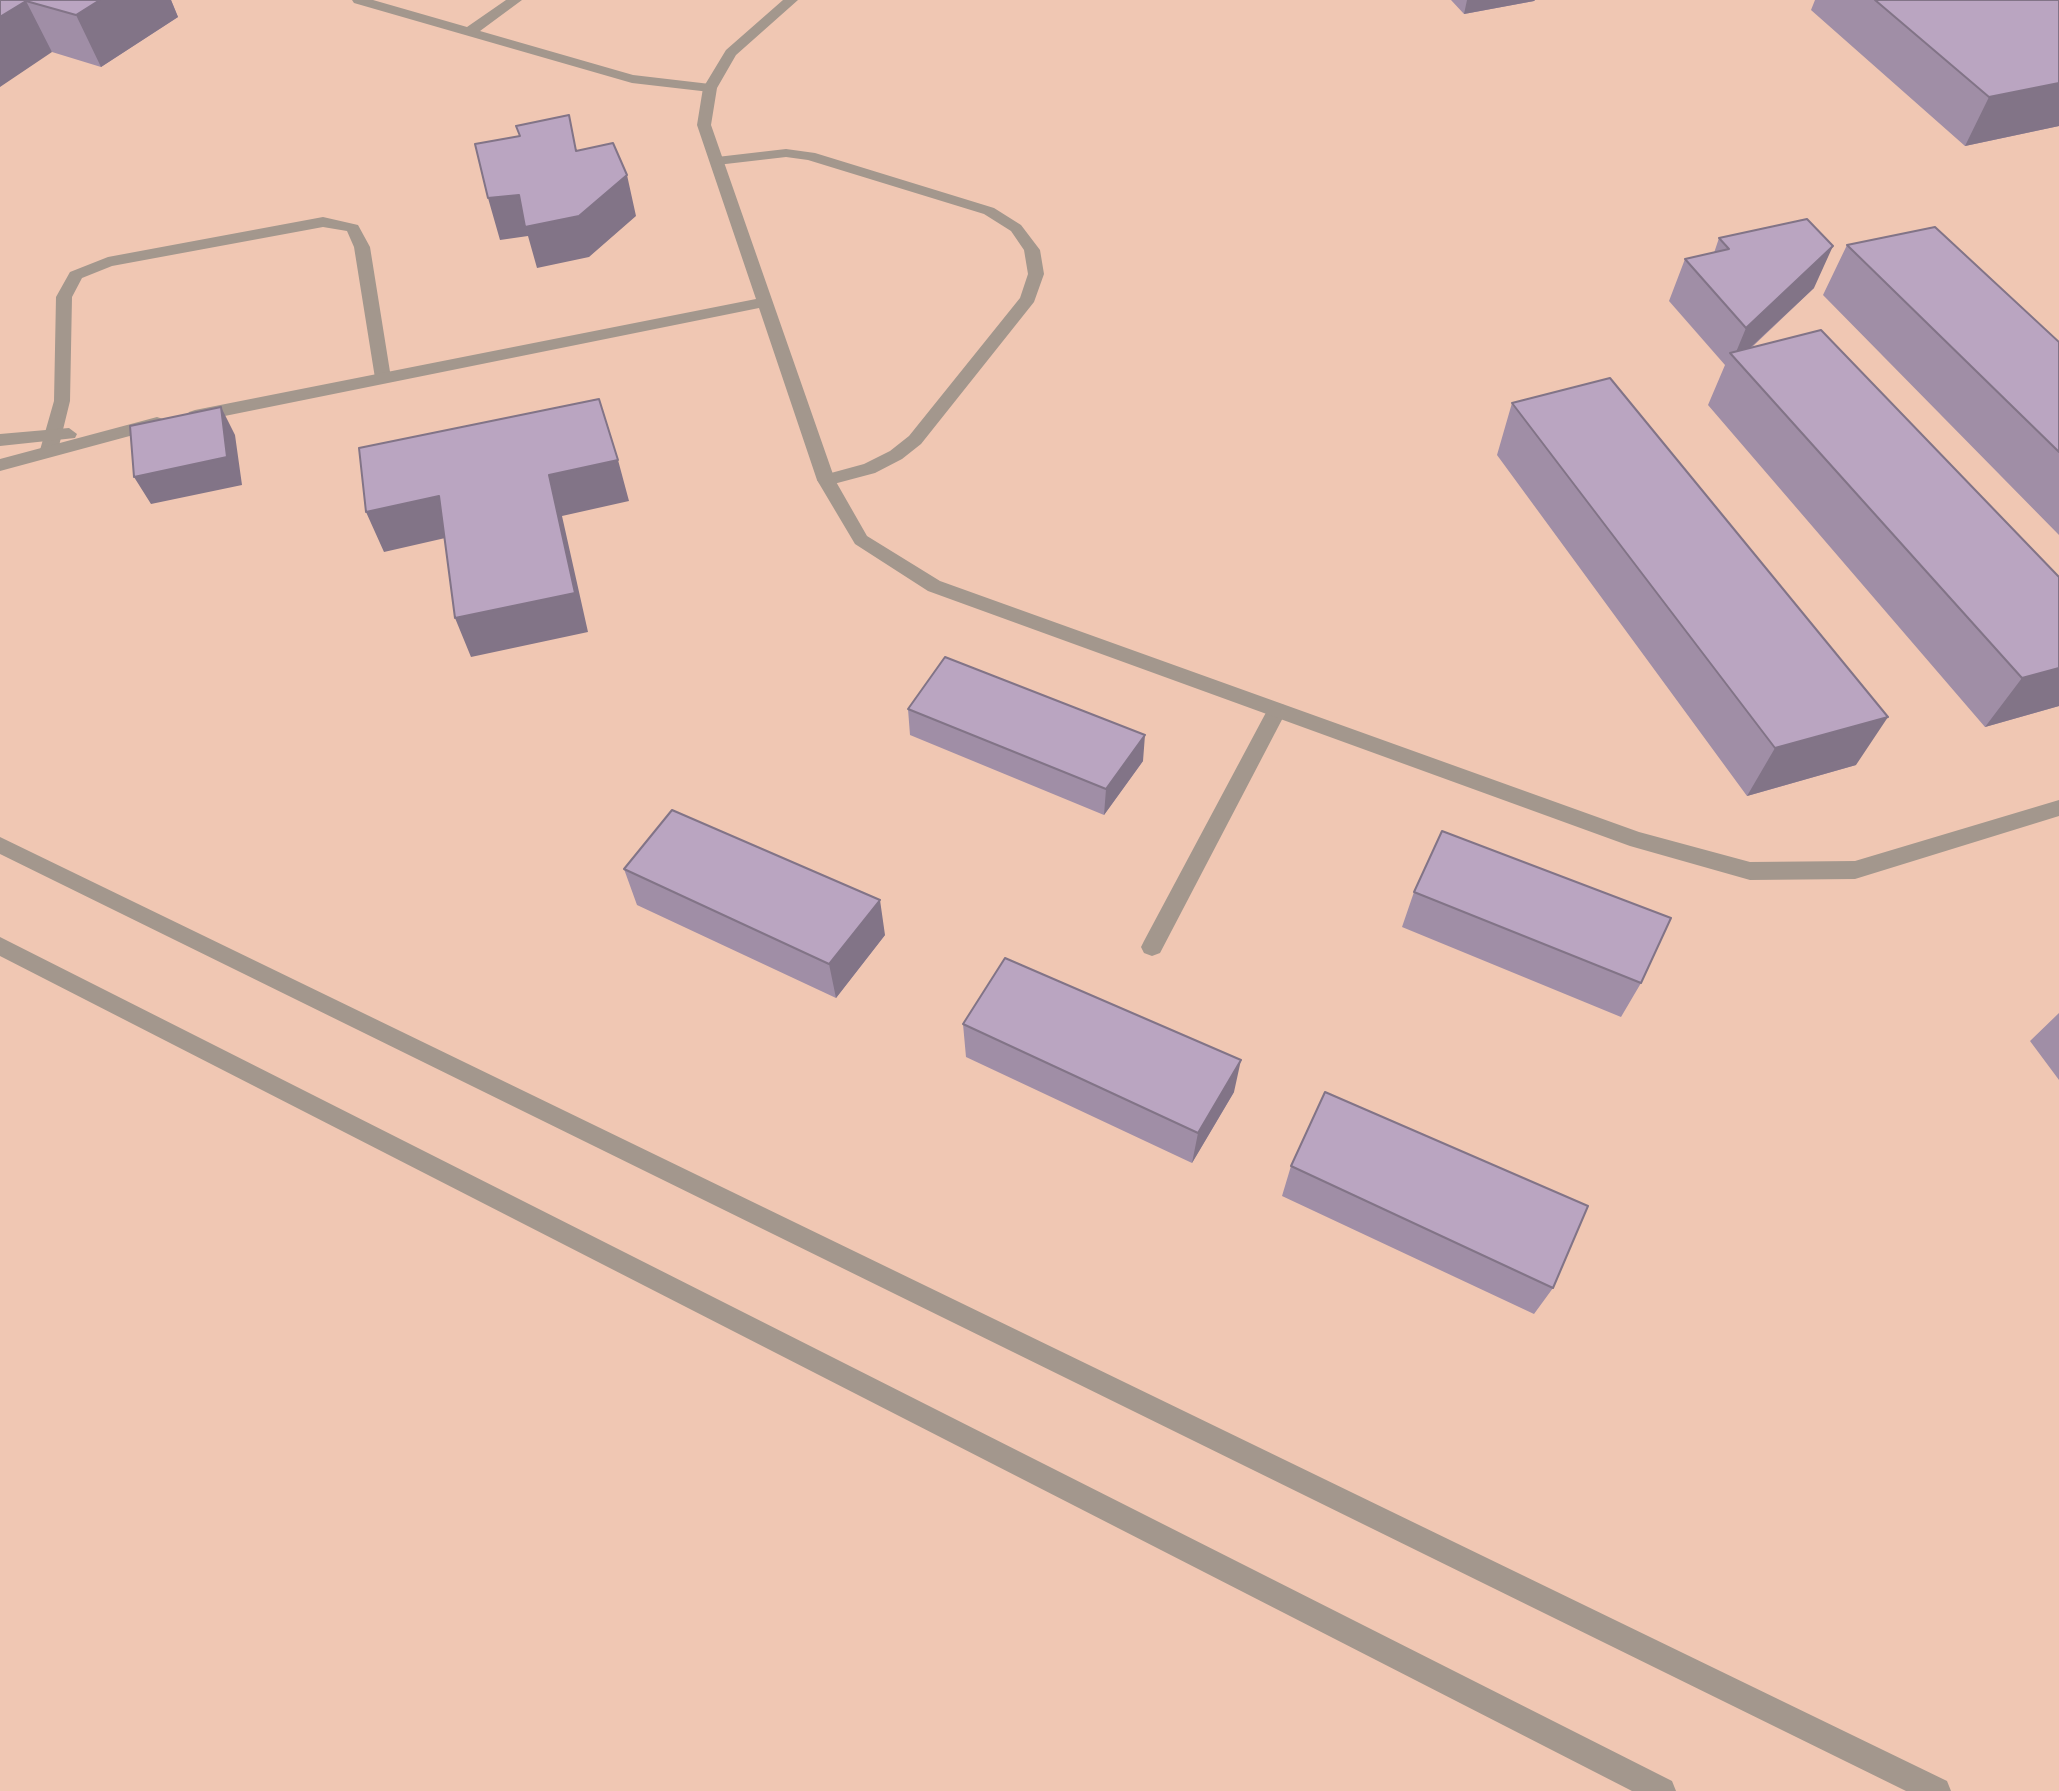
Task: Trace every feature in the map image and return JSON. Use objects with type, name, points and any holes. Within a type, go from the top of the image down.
[{"type":"street","points":[[359,0],[632,79],[710,88]]},
{"type":"street","points":[[469,32],[515,0]]},
{"type":"street","points":[[791,0],[732,53],[710,88],[704,125],[826,480],[861,540],[933,586],[1637,840],[1750,871],[1855,870],[2059,808]]},
{"type":"street","points":[[716,161],[760,155],[810,156],[989,211],[1016,228],[1032,250],[1036,274],[1028,299],[915,440],[896,455],[869,469],[826,480]]},
{"type":"street","points":[[51,443],[62,401],[64,297],[76,275],[108,262],[323,222],[353,228],[362,247],[383,378]]},
{"type":"street","points":[[0,465],[51,443],[764,302]]},
{"type":"street","points":[[0,440],[51,443]]},
{"type":"street","points":[[1152,947],[1277,710]]},
{"type":"street","points":[[0,845],[1937,1791]]},
{"type":"street","points":[[0,946],[1662,1791]]},
{"type":"shaded area","points":[[0,0],[2059,0],[2059,1791],[0,1791]]},
{"type":"building","points":[[0,0],[100,0],[76,15],[26,1],[0,17]]},
{"type":"building","points":[[1875,0],[2059,0],[2059,83],[1989,97]]},
{"type":"building","points":[[569,115],[576,151],[613,143],[627,175],[579,216],[525,227],[519,195],[488,198],[475,144],[520,136],[516,126]]},
{"type":"building","points":[[1807,219],[1833,246],[1746,328],[1685,259],[1729,249],[1719,238]]},
{"type":"building","points":[[1935,227],[2059,342],[2059,452],[1847,245]]},
{"type":"building","points":[[1821,330],[2059,577],[2059,668],[2022,678],[1730,353]]},
{"type":"building","points":[[1610,378],[1888,717],[1775,748],[1512,403]]},
{"type":"building","points":[[599,399],[618,460],[549,475],[575,593],[455,618],[439,496],[366,512],[359,448]]},
{"type":"building","points":[[221,407],[227,457],[134,477],[130,426]]},
{"type":"building","points":[[945,657],[1145,735],[1106,789],[908,709]]},
{"type":"building","points":[[672,810],[880,900],[829,964],[624,869]]},
{"type":"building","points":[[1442,831],[1671,918],[1641,983],[1414,892]]},
{"type":"building","points":[[1005,958],[1241,1060],[1198,1133],[963,1024]]},
{"type":"building","points":[[1325,1092],[1588,1206],[1553,1288],[1291,1166]]}]
